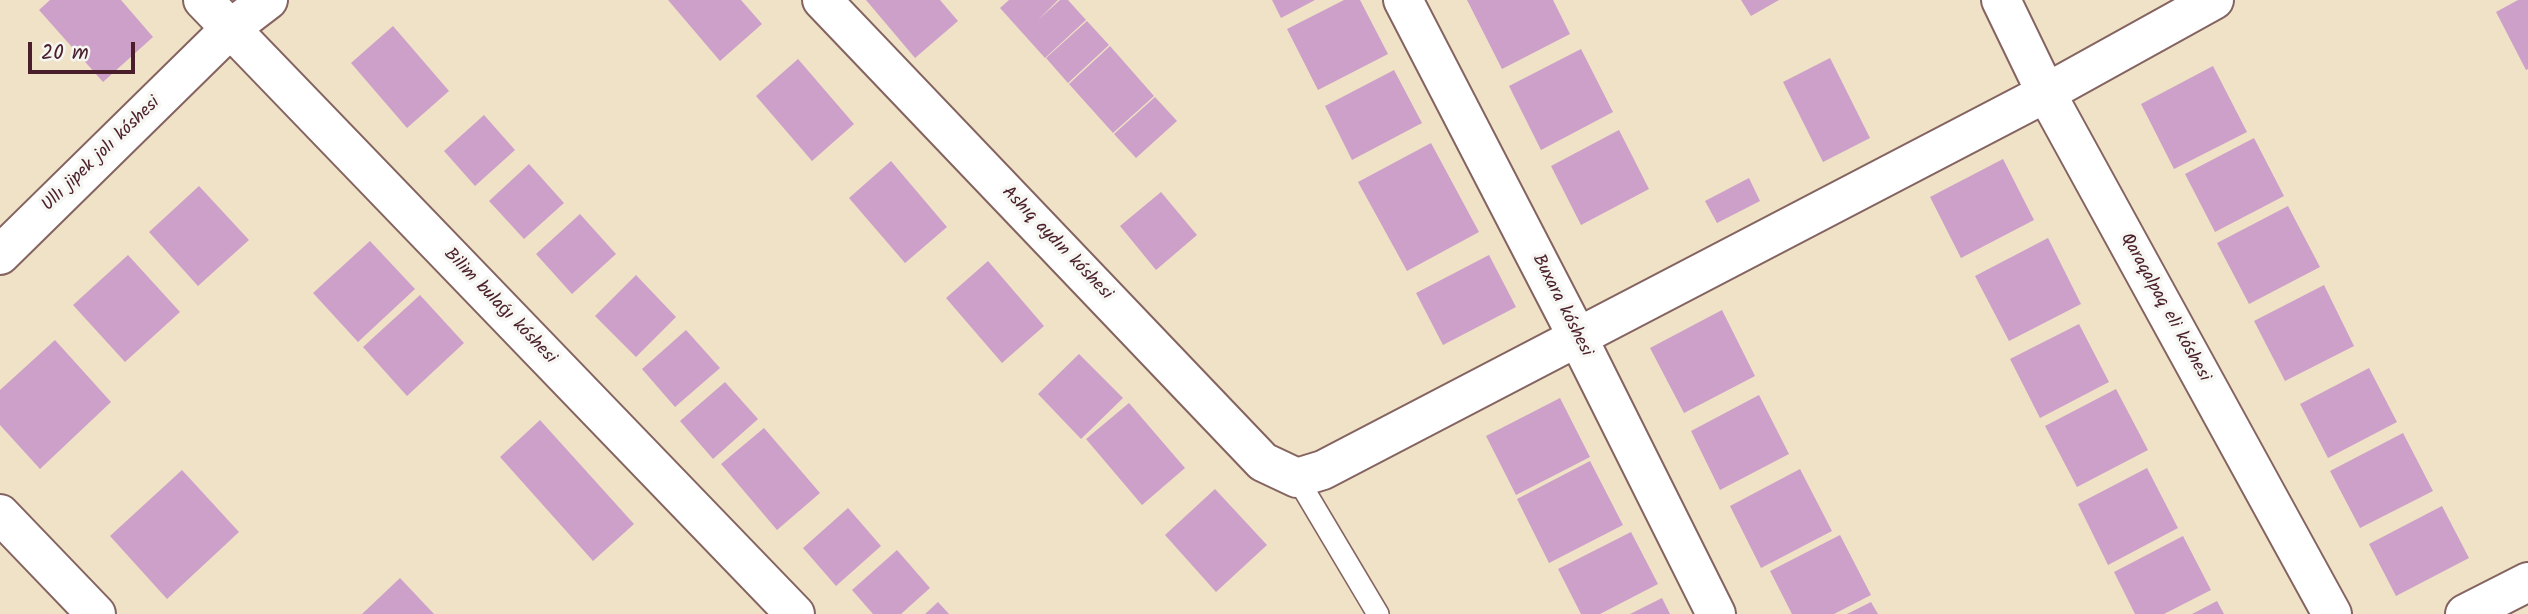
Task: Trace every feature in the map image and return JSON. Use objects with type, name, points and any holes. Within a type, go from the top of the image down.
[{"type":"street","name":"Bilim bulaǵı kóshesi","points":[[203,0],[795,614]]},
{"type":"street","name":"Ullı jipek jolı kóshesi","points":[[0,255],[230,29],[268,0]]},
{"type":"street","name":"Ashıq aydın kóshesi","points":[[822,0],[1263,462],[1297,478]]},
{"type":"street","name":"Buxara kóshesi","points":[[1403,0],[1577,336],[1716,614]]},
{"type":"street","name":"Qaraqalpaq eli kóshesi","points":[[2001,0],[2046,93],[2332,614]]},
{"type":"street","points":[[1297,478],[1323,470],[2046,93],[2214,0]]},
{"type":"street","points":[[0,514],[96,614]]},
{"type":"street","points":[[2465,614],[2528,582]]},
{"type":"lane","points":[[1297,478],[1378,614]]},
{"type":"building","points":[[50,0],[121,0],[153,37],[103,82],[39,10]]},
{"type":"building","points":[[668,0],[741,0],[762,24],[720,61]]},
{"type":"building","points":[[866,0],[940,0],[958,21],[915,58]]},
{"type":"building","points":[[1009,0],[1058,0],[1038,20],[1060,0],[1068,0],[1086,20],[1045,58],[1000,8]]},
{"type":"building","points":[[1272,0],[1315,0],[1281,18]]},
{"type":"building","points":[[1344,0],[1360,0],[1388,54],[1318,90],[1287,29]]},
{"type":"building","points":[[1467,0],[1553,0],[1570,34],[1502,69]]},
{"type":"building","points":[[1741,0],[1779,0],[1751,16]]},
{"type":"building","points":[[2518,0],[2528,0],[2526,70],[2496,12]]},
{"type":"building","points":[[1087,21],[1109,45],[1068,83],[1046,58]]},
{"type":"building","points":[[393,26],[449,91],[407,128],[351,63]]},
{"type":"building","points":[[1110,46],[1154,96],[1113,133],[1069,84]]},
{"type":"building","points":[[1581,49],[1613,112],[1541,150],[1509,86]]},
{"type":"building","points":[[1830,58],[1870,138],[1823,162],[1783,82]]},
{"type":"building","points":[[798,59],[854,124],[812,161],[756,96]]},
{"type":"building","points":[[2213,66],[2247,132],[2174,169],[2141,104]]},
{"type":"building","points":[[1394,70],[1422,123],[1352,160],[1325,106]]},
{"type":"building","points":[[1155,97],[1177,121],[1136,158],[1114,134]]},
{"type":"building","points":[[484,115],[515,150],[475,186],[444,151]]},
{"type":"building","points":[[1619,130],[1649,189],[1581,225],[1551,166]]},
{"type":"building","points":[[2254,138],[2284,196],[2215,232],[2185,174]]},
{"type":"building","points":[[1431,143],[1479,232],[1407,271],[1358,182]]},
{"type":"building","points":[[2003,159],[2034,220],[1961,258],[1930,197]]},
{"type":"building","points":[[891,161],[947,227],[905,263],[849,198]]},
{"type":"building","points":[[529,164],[564,203],[524,239],[489,201]]},
{"type":"building","points":[[1749,178],[1760,201],[1717,223],[1705,201]]},
{"type":"building","points":[[199,186],[249,240],[198,286],[149,232]]},
{"type":"building","points":[[1161,192],[1197,235],[1156,270],[1120,226]]},
{"type":"building","points":[[2288,206],[2320,267],[2249,304],[2217,243]]},
{"type":"building","points":[[580,214],[616,254],[572,294],[536,254]]},
{"type":"building","points":[[2048,238],[2081,304],[2009,341],[1975,276]]},
{"type":"building","points":[[370,241],[415,289],[358,342],[313,293]]},
{"type":"building","points":[[128,255],[180,312],[125,362],[73,305]]},
{"type":"building","points":[[1489,255],[1516,307],[1443,345],[1416,293]]},
{"type":"building","points":[[988,261],[1044,326],[1002,363],[946,298]]},
{"type":"building","points":[[636,275],[676,317],[636,357],[595,316]]},
{"type":"building","points":[[2324,285],[2354,346],[2285,381],[2254,321]]},
{"type":"building","points":[[420,295],[464,343],[407,396],[363,347]]},
{"type":"building","points":[[1722,310],[1755,376],[1684,413],[1650,348]]},
{"type":"building","points":[[2079,324],[2109,382],[2040,418],[2010,359]]},
{"type":"building","points":[[686,330],[720,368],[675,407],[642,369]]},
{"type":"building","points":[[55,340],[111,402],[40,469],[0,425],[0,390]]},
{"type":"building","points":[[1079,354],[1123,398],[1081,439],[1038,394]]},
{"type":"building","points":[[2369,368],[2397,422],[2328,458],[2300,404]]},
{"type":"building","points":[[725,382],[758,419],[713,459],[680,421]]},
{"type":"building","points":[[2116,389],[2148,450],[2077,487],[2045,426]]},
{"type":"building","points":[[1759,395],[1789,454],[1720,490],[1691,431]]},
{"type":"building","points":[[1560,398],[1590,457],[1516,495],[1486,436]]},
{"type":"building","points":[[1129,403],[1185,468],[1142,505],[1086,439]]},
{"type":"building","points":[[540,420],[634,524],[593,561],[500,457]]},
{"type":"building","points":[[764,428],[820,493],[777,530],[721,464]]},
{"type":"building","points":[[2403,433],[2433,491],[2360,528],[2330,471]]},
{"type":"building","points":[[1590,461],[1623,525],[1549,563],[1517,499]]},
{"type":"building","points":[[2147,468],[2178,528],[2108,565],[2078,504]]},
{"type":"building","points":[[1800,469],[1832,531],[1761,568],[1730,506]]},
{"type":"building","points":[[182,470],[239,532],[167,599],[110,536]]},
{"type":"building","points":[[1215,489],[1267,545],[1216,592],[1165,535]]},
{"type":"building","points":[[2442,506],[2469,558],[2396,596],[2369,544]]},
{"type":"building","points":[[848,508],[881,546],[836,586],[803,548]]},
{"type":"building","points":[[1631,532],[1658,584],[1600,614],[1581,614],[1558,569]]},
{"type":"building","points":[[1840,535],[1871,595],[1834,614],[1792,614],[1770,571]]},
{"type":"building","points":[[2183,536],[2211,590],[2164,614],[2135,614],[2114,572]]},
{"type":"building","points":[[897,550],[930,588],[901,614],[873,614],[852,590]]},
{"type":"building","points":[[400,578],[434,614],[362,614]]},
{"type":"building","points":[[1662,598],[1670,614],[1630,614]]},
{"type":"building","points":[[2217,601],[2224,614],[2192,614]]},
{"type":"building","points":[[938,602],[949,614],[925,614]]},
{"type":"building","points":[[1871,602],[1878,614],[1847,614]]}]
